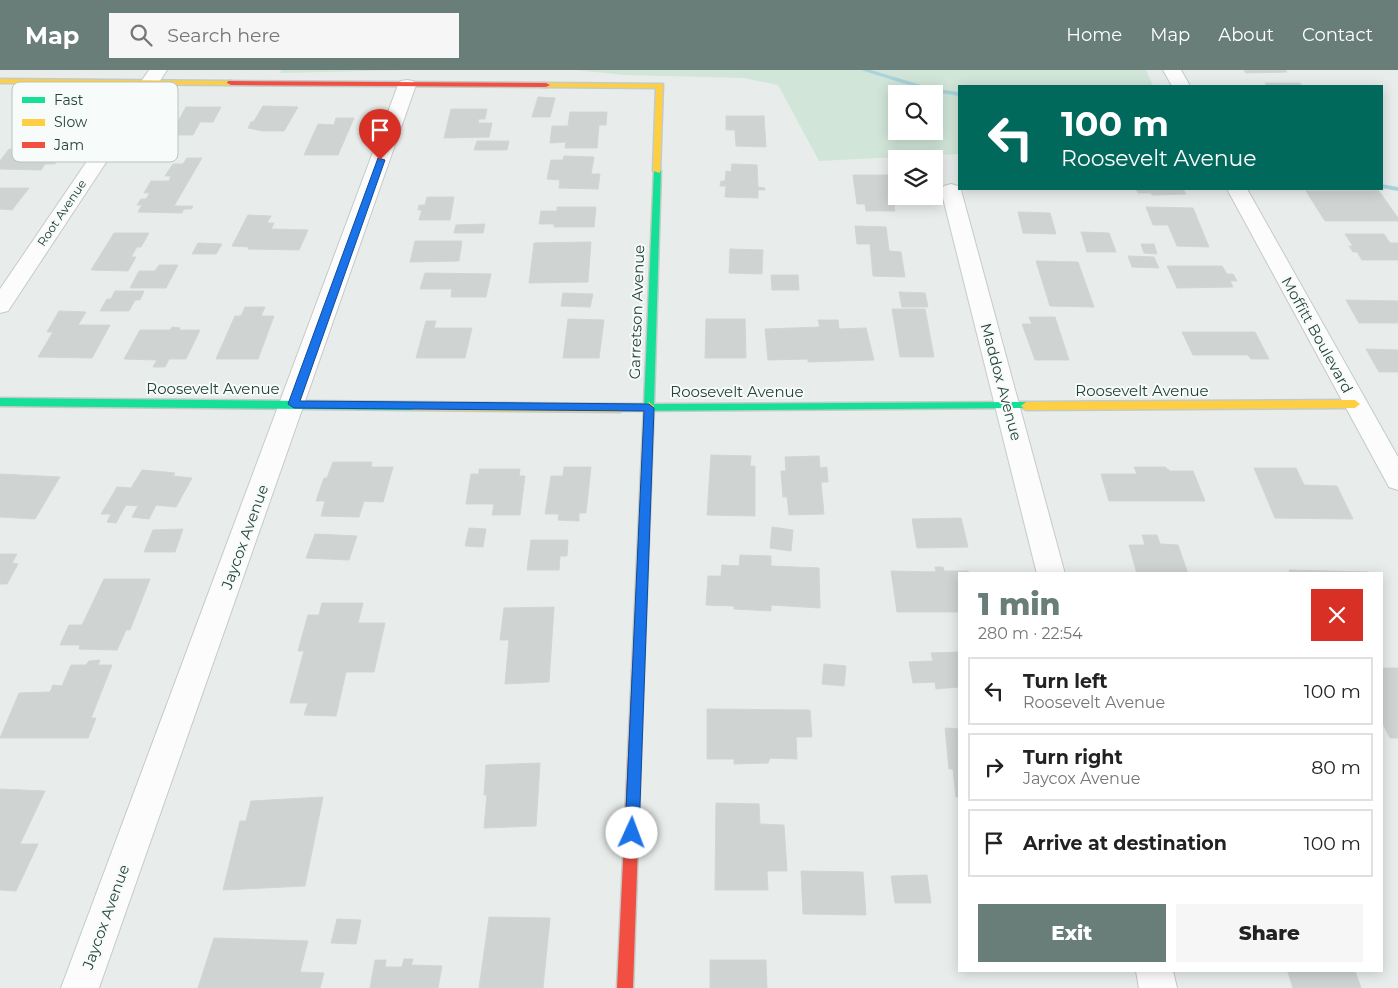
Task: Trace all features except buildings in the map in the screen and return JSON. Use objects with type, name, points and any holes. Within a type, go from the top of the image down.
[{"type":"street","points":[[1172,70],[1180,85]]},
{"type":"street","points":[[0,81],[154,76],[407,84]]},
{"type":"street","name":"Garretson Avenue","points":[[407,84],[660,86],[625,988]]},
{"type":"street","name":"Jaycox Avenue","points":[[80,988],[294,404],[407,84]]},
{"type":"street","name":"Root Avenue","points":[[0,306],[96,162]]},
{"type":"street","name":"Maddox Avenue","points":[[951,190],[1050,572]]},
{"type":"street","name":"Moffitt Boulevard","points":[[1238,190],[1398,480]]},
{"type":"street","name":"Roosevelt Avenue","points":[[0,402],[649,408],[1355,404]]},
{"type":"street","points":[[1154,972],[1158,988]]},
{"type":"green space","points":[[281,70],[410,70],[280,73]]},
{"type":"green space","points":[[575,70],[1146,70],[1153,85],[958,85],[958,154],[943,155],[943,150],[888,150],[888,158],[819,161],[778,85],[743,78],[625,75]]},
{"type":"waterway","points":[[864,70],[930,90],[958,94]]},
{"type":"waterway","points":[[1383,186],[1398,189]]},
{"type":"traffic: fast","points":[[649,406],[657,171]]},
{"type":"traffic: fast","points":[[0,402],[413,406]]},
{"type":"traffic: fast","points":[[620,408],[1026,406]]},
{"type":"traffic: slow","points":[[0,81],[116,82]]},
{"type":"traffic: slow","points":[[178,83],[231,83]]},
{"type":"traffic: slow","points":[[546,85],[660,86],[657,171]]},
{"type":"traffic: slow","points":[[1026,406],[1355,404]]},
{"type":"traffic: slow","points":[[413,406],[620,408]]},
{"type":"traffic: slow","points":[[638,671],[649,406]]},
{"type":"traffic: jam","points":[[231,83],[546,85]]},
{"type":"traffic: jam","points":[[625,988],[638,671]]},
{"type":"route","points":[[380,160],[294,404],[649,408],[632,833]]}]
